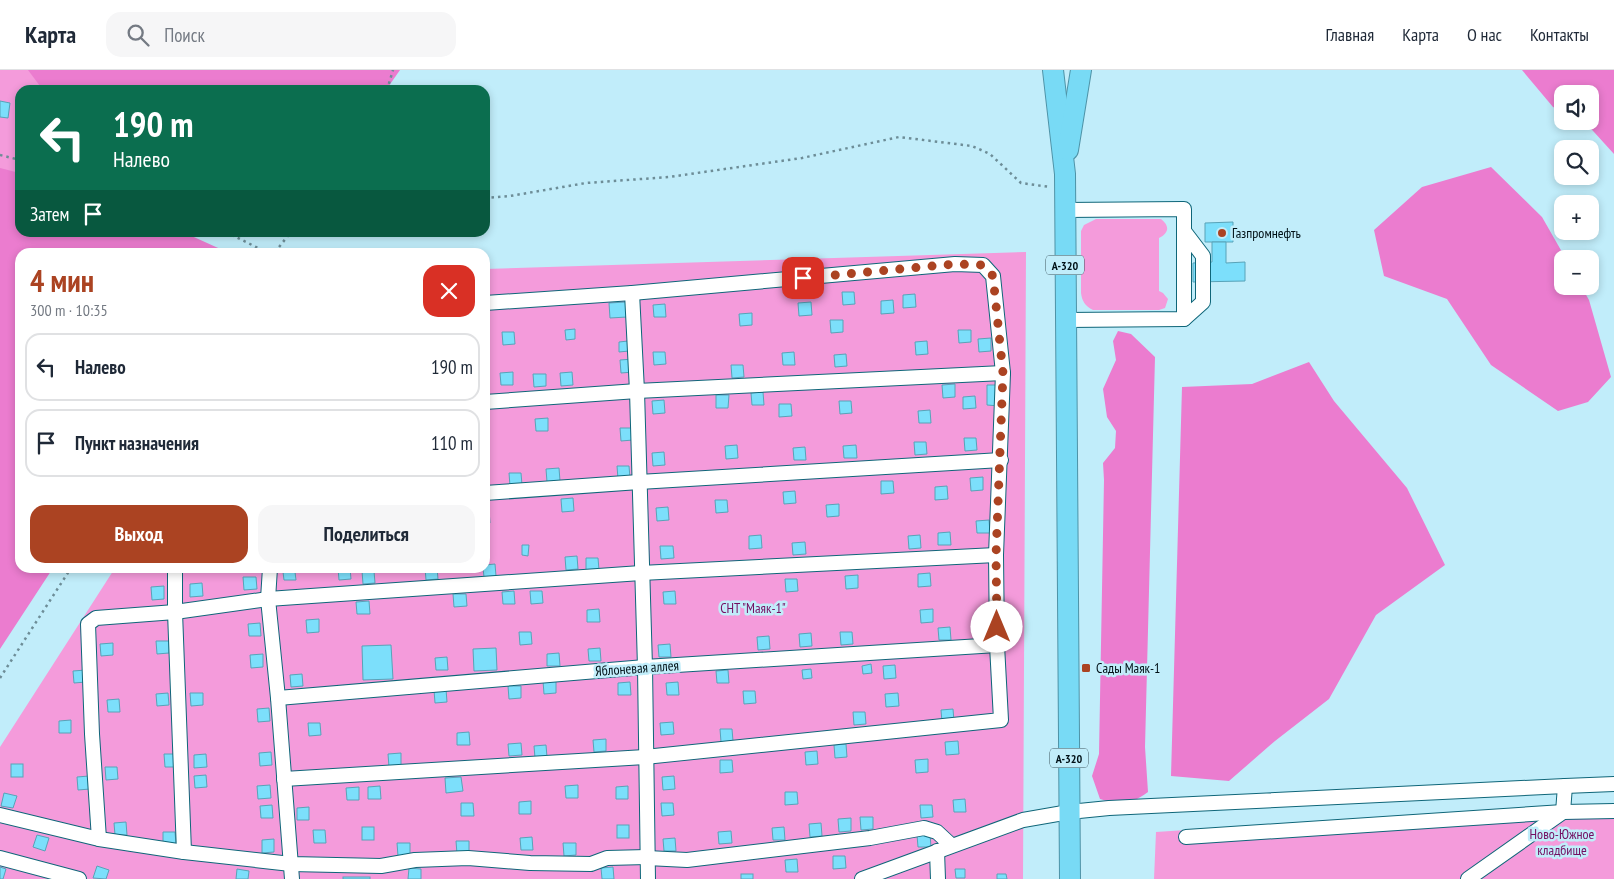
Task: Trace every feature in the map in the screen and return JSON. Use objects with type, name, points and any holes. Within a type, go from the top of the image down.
[{"type":"highway","name":"А-320","points":[[1053,70],[1065,182],[1070,879]]},
{"type":"highway","name":"А-320","points":[[1065,182],[1081,70]]},
{"type":"lane","points":[[1065,210],[1184,209],[1184,319]]},
{"type":"lane","points":[[1066,320],[1184,319],[1204,302],[1203,256],[1184,232]]},
{"type":"lane","points":[[284,779],[646,757],[1001,720],[997,645],[996,556],[1003,373],[993,276],[983,265],[955,264],[632,293],[490,303]]},
{"type":"lane","points":[[632,293],[637,391],[645,667],[648,879]]},
{"type":"lane","points":[[490,402],[637,391],[1003,373]]},
{"type":"lane","points":[[490,493],[1000,460]]},
{"type":"lane","points":[[99,839],[92,734],[88,624],[96,618],[175,612],[268,599],[642,573],[996,556]]},
{"type":"lane","points":[[175,573],[184,852]]},
{"type":"lane","points":[[270,573],[268,599],[278,698],[292,879]]},
{"type":"lane","name":"Яблоневая аллея","points":[[278,698],[645,667],[997,645]]},
{"type":"lane","points":[[862,879],[1023,820],[1069,812],[1109,808],[1614,784]]},
{"type":"lane","points":[[1468,879],[1563,812],[1565,786]]},
{"type":"lane","points":[[1186,837],[1563,812],[1614,811]]},
{"type":"lane","points":[[0,815],[99,839],[184,852],[291,864],[381,866],[415,860],[468,858],[530,863],[591,864],[607,858],[647,857],[688,860],[870,838],[924,828],[936,832],[951,845]]},
{"type":"lane","points":[[937,851],[938,879]]},
{"type":"lane","points":[[0,858],[79,879]]},
{"type":"path","points":[[388,85],[393,70]]},
{"type":"path","points":[[490,198],[586,183],[669,177],[794,159],[899,138],[972,146],[990,154],[1021,183],[1065,182]]},
{"type":"path","points":[[0,155],[15,159]]},
{"type":"path","points":[[236,237],[258,248]]},
{"type":"path","points":[[279,248],[287,237]]},
{"type":"path","points":[[0,678],[68,573]]},
{"type":"green space","points":[[0,70],[48,70],[56,85],[15,85],[15,172],[0,169]]},
{"type":"green space","points":[[1096,219],[1161,219],[1166,224],[1165,234],[1159,238],[1159,291],[1168,299],[1165,308],[1159,310],[1093,310],[1084,303],[1081,293],[1081,231],[1084,225]]},
{"type":"green space","name":"СНТ \"Маяк-1\"","points":[[1026,252],[1023,879],[0,879],[0,747],[112,573],[490,573],[490,269]]},
{"type":"green space","name":"Ново-Южное кладбище","points":[[1564,805],[1614,806],[1614,879],[1154,879],[1156,832]]},
{"type":"shaded area","points":[[28,70],[400,70],[390,85],[39,85]]},
{"type":"shaded area","points":[[1522,70],[1614,70],[1614,154],[1592,130],[1599,130],[1599,85],[1554,85],[1553,107]]},
{"type":"shaded area","points":[[1491,167],[1542,217],[1561,250],[1554,250],[1554,295],[1586,295],[1611,377],[1588,402],[1558,411],[1491,365],[1447,299],[1384,276],[1374,230],[1422,187]]},
{"type":"shaded area","points":[[0,168],[15,172],[15,237],[194,237],[218,248],[15,248],[15,573],[50,573],[0,649]]},
{"type":"shaded area","points":[[1118,331],[1131,334],[1155,357],[1145,747],[1148,792],[1136,800],[1125,803],[1114,803],[1100,799],[1092,776],[1099,754],[1103,463],[1115,448],[1116,431],[1107,417],[1103,389],[1116,360],[1113,341]]},
{"type":"shaded area","points":[[1309,362],[1334,401],[1407,488],[1445,565],[1376,615],[1329,699],[1275,741],[1229,781],[1171,776],[1182,387],[1252,384]]},
{"type":"building","points":[[0,101],[10,103],[8,118],[0,117]]},
{"type":"building","points":[[1233,222],[1233,242],[1205,242],[1205,223]]},
{"type":"building","points":[[1212,242],[1226,242],[1226,263],[1245,262],[1245,281],[1193,282],[1193,263],[1212,262]]},
{"type":"building","points":[[842,292],[854,292],[855,304],[843,305]]},
{"type":"building","points":[[915,294],[916,307],[903,308],[903,295]]},
{"type":"building","points":[[893,300],[894,313],[881,314],[881,301]]},
{"type":"building","points":[[626,302],[627,317],[610,318],[609,303]]},
{"type":"building","points":[[811,302],[812,315],[799,316],[798,303]]},
{"type":"building","points":[[665,304],[666,317],[654,317],[653,305]]},
{"type":"building","points":[[752,313],[752,325],[740,326],[739,314]]},
{"type":"building","points":[[830,320],[843,320],[843,332],[831,333]]},
{"type":"building","points":[[575,329],[575,339],[566,340],[565,330]]},
{"type":"building","points":[[958,330],[971,330],[971,342],[959,343]]},
{"type":"building","points":[[502,332],[514,332],[515,344],[503,345]]},
{"type":"building","points":[[991,338],[991,351],[979,352],[978,339]]},
{"type":"building","points":[[628,341],[629,351],[619,352],[619,342]]},
{"type":"building","points":[[927,341],[928,354],[916,355],[915,342]]},
{"type":"building","points":[[653,352],[665,352],[666,364],[654,365]]},
{"type":"building","points":[[794,352],[795,365],[783,365],[782,353]]},
{"type":"building","points":[[846,354],[847,366],[835,367],[834,355]]},
{"type":"building","points":[[633,359],[634,372],[621,373],[620,360]]},
{"type":"building","points":[[731,365],[743,365],[744,377],[732,378]]},
{"type":"building","points":[[513,372],[513,385],[501,385],[500,373]]},
{"type":"building","points":[[572,372],[573,385],[561,386],[560,373]]},
{"type":"building","points":[[533,374],[546,374],[546,386],[534,387]]},
{"type":"building","points":[[955,384],[955,397],[943,398],[942,385]]},
{"type":"building","points":[[987,385],[1000,385],[999,406],[987,405]]},
{"type":"building","points":[[763,392],[764,405],[752,405],[751,393]]},
{"type":"building","points":[[716,395],[729,395],[728,408],[716,408]]},
{"type":"building","points":[[975,396],[976,408],[963,409],[963,397]]},
{"type":"building","points":[[664,400],[665,413],[653,414],[652,401]]},
{"type":"building","points":[[839,401],[851,401],[852,413],[840,414]]},
{"type":"building","points":[[779,404],[791,404],[792,416],[779,417]]},
{"type":"building","points":[[930,410],[931,423],[919,423],[918,411]]},
{"type":"building","points":[[548,418],[548,431],[536,431],[535,419]]},
{"type":"building","points":[[620,428],[632,428],[633,440],[621,441]]},
{"type":"building","points":[[964,438],[976,438],[977,450],[965,451]]},
{"type":"building","points":[[914,442],[926,442],[927,454],[915,455]]},
{"type":"building","points":[[737,445],[738,458],[726,459],[725,446]]},
{"type":"building","points":[[856,445],[857,458],[844,458],[843,446]]},
{"type":"building","points":[[805,447],[806,460],[794,460],[793,448]]},
{"type":"building","points":[[664,452],[665,465],[653,466],[652,453]]},
{"type":"building","points":[[617,466],[629,466],[630,478],[618,479]]},
{"type":"building","points":[[559,468],[560,481],[547,482],[546,469]]},
{"type":"building","points":[[509,473],[521,473],[522,485],[510,486]]},
{"type":"building","points":[[983,477],[983,490],[971,491],[970,478]]},
{"type":"building","points":[[881,481],[893,481],[894,493],[881,494]]},
{"type":"building","points":[[947,486],[948,499],[935,500],[935,487]]},
{"type":"building","points":[[795,491],[796,503],[784,504],[783,492]]},
{"type":"building","points":[[573,498],[574,511],[562,512],[561,499]]},
{"type":"building","points":[[715,500],[727,500],[728,512],[716,513]]},
{"type":"building","points":[[839,504],[839,516],[827,517],[826,505]]},
{"type":"building","points":[[668,507],[669,520],[657,521],[656,508]]},
{"type":"building","points":[[989,520],[990,533],[977,533],[976,521]]},
{"type":"building","points":[[950,532],[951,545],[938,545],[938,533]]},
{"type":"building","points":[[761,535],[762,548],[749,549],[749,536]]},
{"type":"building","points":[[920,535],[921,548],[909,549],[908,536]]},
{"type":"building","points":[[805,542],[806,554],[793,555],[792,543]]},
{"type":"building","points":[[522,545],[529,545],[528,556],[522,555]]},
{"type":"building","points":[[660,546],[673,546],[674,558],[661,559]]},
{"type":"building","points":[[577,556],[578,569],[566,570],[565,557]]},
{"type":"building","points":[[586,558],[598,558],[599,570],[586,571]]},
{"type":"building","points":[[490,564],[495,564],[496,576],[484,577],[484,573],[490,573]]},
{"type":"building","points":[[283,573],[295,573],[296,580],[284,580]]},
{"type":"building","points":[[338,573],[350,573],[351,579],[339,580]]},
{"type":"building","points":[[362,573],[374,573],[375,583],[363,584]]},
{"type":"building","points":[[425,573],[437,573],[438,579],[426,580]]},
{"type":"building","points":[[930,573],[931,586],[918,587],[918,574]]},
{"type":"building","points":[[858,575],[858,588],[846,589],[845,576]]},
{"type":"building","points":[[243,577],[256,577],[257,589],[244,590]]},
{"type":"building","points":[[785,579],[797,579],[798,591],[786,592]]},
{"type":"building","points":[[202,583],[203,596],[190,597],[190,584]]},
{"type":"building","points":[[164,586],[164,599],[152,600],[151,587]]},
{"type":"building","points":[[514,591],[515,604],[503,604],[502,592]]},
{"type":"building","points":[[530,591],[542,591],[543,603],[531,604]]},
{"type":"building","points":[[675,591],[676,604],[664,604],[663,592]]},
{"type":"building","points":[[453,594],[466,594],[467,606],[454,607]]},
{"type":"building","points":[[369,601],[370,614],[357,614],[356,602]]},
{"type":"building","points":[[599,609],[600,622],[587,622],[587,610]]},
{"type":"building","points":[[933,609],[933,622],[921,623],[920,610]]},
{"type":"building","points":[[319,619],[319,632],[307,633],[306,620]]},
{"type":"building","points":[[260,623],[261,636],[249,636],[248,624]]},
{"type":"building","points":[[993,626],[994,639],[982,640],[981,627]]},
{"type":"building","points":[[950,627],[951,640],[939,640],[938,628]]},
{"type":"building","points":[[519,632],[531,632],[532,644],[520,645]]},
{"type":"building","points":[[840,632],[852,632],[853,644],[841,645]]},
{"type":"building","points":[[811,633],[812,646],[800,647],[799,634]]},
{"type":"building","points":[[769,636],[770,649],[758,650],[757,637]]},
{"type":"building","points":[[156,641],[169,641],[169,653],[157,654]]},
{"type":"building","points":[[113,643],[113,655],[101,656],[100,644]]},
{"type":"building","points":[[670,644],[671,657],[659,657],[658,645]]},
{"type":"building","points":[[391,645],[393,679],[363,680],[362,646]]},
{"type":"building","points":[[496,648],[497,670],[474,671],[473,649]]},
{"type":"building","points":[[600,648],[601,661],[589,661],[588,649]]},
{"type":"building","points":[[559,653],[560,666],[547,666],[547,654]]},
{"type":"building","points":[[263,654],[263,667],[251,668],[250,655]]},
{"type":"building","points":[[447,657],[448,670],[436,670],[435,658]]},
{"type":"building","points":[[871,664],[872,673],[863,674],[862,666]]},
{"type":"building","points":[[895,665],[896,678],[884,679],[883,666]]},
{"type":"building","points":[[811,669],[812,678],[803,679],[802,670]]},
{"type":"building","points":[[86,670],[86,682],[74,683],[73,671]]},
{"type":"building","points":[[728,670],[729,683],[717,683],[716,671]]},
{"type":"building","points":[[302,674],[303,686],[291,687],[290,675]]},
{"type":"building","points":[[543,681],[556,681],[556,693],[544,694]]},
{"type":"building","points":[[630,682],[631,695],[618,695],[618,683]]},
{"type":"building","points":[[678,682],[679,695],[667,695],[666,683]]},
{"type":"building","points":[[508,686],[521,686],[521,698],[509,699]]},
{"type":"building","points":[[446,689],[447,702],[435,703],[434,690]]},
{"type":"building","points":[[743,691],[755,691],[756,703],[744,704]]},
{"type":"building","points":[[168,693],[169,705],[157,706],[156,694]]},
{"type":"building","points":[[190,693],[203,693],[203,705],[191,706]]},
{"type":"building","points":[[898,693],[899,706],[886,707],[885,694]]},
{"type":"building","points":[[119,699],[120,712],[108,712],[107,700]]},
{"type":"building","points":[[269,708],[270,721],[258,722],[257,709]]},
{"type":"building","points":[[953,709],[954,721],[942,722],[941,710]]},
{"type":"building","points":[[853,712],[865,712],[866,724],[854,725]]},
{"type":"building","points":[[71,720],[71,733],[59,733],[59,721]]},
{"type":"building","points":[[673,722],[674,734],[661,735],[660,723]]},
{"type":"building","points":[[308,723],[320,723],[321,735],[309,736]]},
{"type":"building","points":[[720,729],[732,729],[733,741],[721,742]]},
{"type":"building","points":[[469,732],[470,745],[457,745],[457,733]]},
{"type":"building","points":[[606,739],[606,751],[594,752],[593,740]]},
{"type":"building","points":[[958,741],[959,754],[946,755],[945,742]]},
{"type":"building","points":[[521,743],[522,755],[509,756],[508,744]]},
{"type":"building","points":[[846,744],[847,757],[835,758],[834,745]]},
{"type":"building","points":[[546,745],[547,757],[535,758],[534,746]]},
{"type":"building","points":[[817,751],[818,764],[806,765],[805,752]]},
{"type":"building","points":[[271,752],[272,765],[260,766],[259,753]]},
{"type":"building","points":[[401,753],[401,766],[389,767],[388,754]]},
{"type":"building","points":[[164,754],[177,754],[177,767],[165,767]]},
{"type":"building","points":[[206,754],[207,767],[194,768],[194,755]]},
{"type":"building","points":[[928,759],[928,772],[916,773],[915,760]]},
{"type":"building","points":[[720,760],[732,760],[733,772],[720,773]]},
{"type":"building","points":[[11,764],[23,764],[23,777],[11,777]]},
{"type":"building","points":[[105,767],[117,767],[118,779],[106,780]]},
{"type":"building","points":[[206,775],[207,787],[195,788],[194,776]]},
{"type":"building","points":[[89,776],[90,789],[78,790],[77,777]]},
{"type":"building","points":[[674,776],[675,789],[663,790],[662,777]]},
{"type":"building","points":[[461,777],[463,791],[446,793],[445,778]]},
{"type":"building","points":[[270,785],[271,798],[258,799],[257,786]]},
{"type":"building","points":[[578,785],[578,798],[566,798],[565,786]]},
{"type":"building","points":[[380,786],[381,799],[368,799],[368,787]]},
{"type":"building","points":[[628,786],[628,799],[616,799],[616,787]]},
{"type":"building","points":[[359,787],[359,800],[347,800],[346,788]]},
{"type":"building","points":[[785,792],[797,792],[798,804],[785,805]]},
{"type":"building","points":[[4,793],[17,796],[13,808],[1,806]]},
{"type":"building","points":[[965,799],[966,812],[954,812],[953,800]]},
{"type":"building","points":[[531,801],[531,814],[519,814],[519,802]]},
{"type":"building","points":[[461,803],[473,803],[474,816],[461,816]]},
{"type":"building","points":[[661,803],[673,803],[674,815],[662,816]]},
{"type":"building","points":[[272,805],[273,818],[261,818],[260,806]]},
{"type":"building","points":[[920,805],[932,805],[933,817],[921,818]]},
{"type":"building","points":[[309,807],[309,820],[297,820],[297,808]]},
{"type":"building","points":[[860,817],[873,817],[873,829],[861,830]]},
{"type":"building","points":[[851,818],[851,831],[839,832],[838,819]]},
{"type":"building","points":[[126,822],[127,835],[115,835],[114,823]]},
{"type":"building","points":[[821,823],[822,836],[810,837],[809,824]]},
{"type":"building","points":[[617,825],[629,825],[629,838],[617,838]]},
{"type":"building","points":[[362,827],[374,827],[374,840],[362,840]]},
{"type":"building","points":[[784,827],[785,840],[773,840],[772,828]]},
{"type":"building","points":[[313,830],[325,830],[326,843],[314,843]]},
{"type":"building","points":[[731,831],[732,843],[719,844],[718,832]]},
{"type":"building","points":[[163,832],[175,832],[176,844],[163,845]]},
{"type":"building","points":[[930,834],[931,847],[918,847],[917,835]]},
{"type":"building","points":[[37,835],[49,838],[45,851],[33,847]]},
{"type":"building","points":[[532,837],[533,850],[521,850],[520,838]]},
{"type":"building","points":[[675,838],[676,851],[664,851],[663,839]]},
{"type":"building","points":[[274,839],[274,852],[262,853],[262,840]]},
{"type":"building","points":[[456,841],[469,841],[469,854],[457,854]]},
{"type":"building","points":[[397,843],[410,843],[410,856],[398,856]]},
{"type":"building","points":[[563,843],[576,843],[576,855],[564,856]]},
{"type":"building","points":[[833,856],[845,856],[846,868],[833,869]]},
{"type":"building","points":[[797,859],[798,872],[786,872],[785,860]]},
{"type":"building","points":[[97,866],[109,870],[106,879],[93,878]]},
{"type":"building","points":[[0,867],[6,869],[3,879],[0,879]]},
{"type":"building","points":[[613,867],[614,879],[602,879],[601,868]]},
{"type":"building","points":[[409,868],[421,869],[421,879],[408,879]]},
{"type":"building","points":[[237,869],[249,871],[248,879],[236,879]]},
{"type":"building","points":[[955,869],[965,869],[965,878],[956,878]]},
{"type":"building","points":[[741,874],[753,874],[753,879],[741,879]]},
{"type":"building","points":[[997,874],[1006,874],[1007,879],[997,879]]},
{"type":"building","points":[[343,877],[370,877],[370,879],[343,879]]},
{"type":"place","name":"Газпромнефть","points":[[1222,233]]},
{"type":"place","name":"Сады Маяк-1","points":[[1086,668]]},
{"type":"route","points":[[803,278],[955,264],[983,265],[993,276],[1003,373],[996,556],[997,627]]}]
